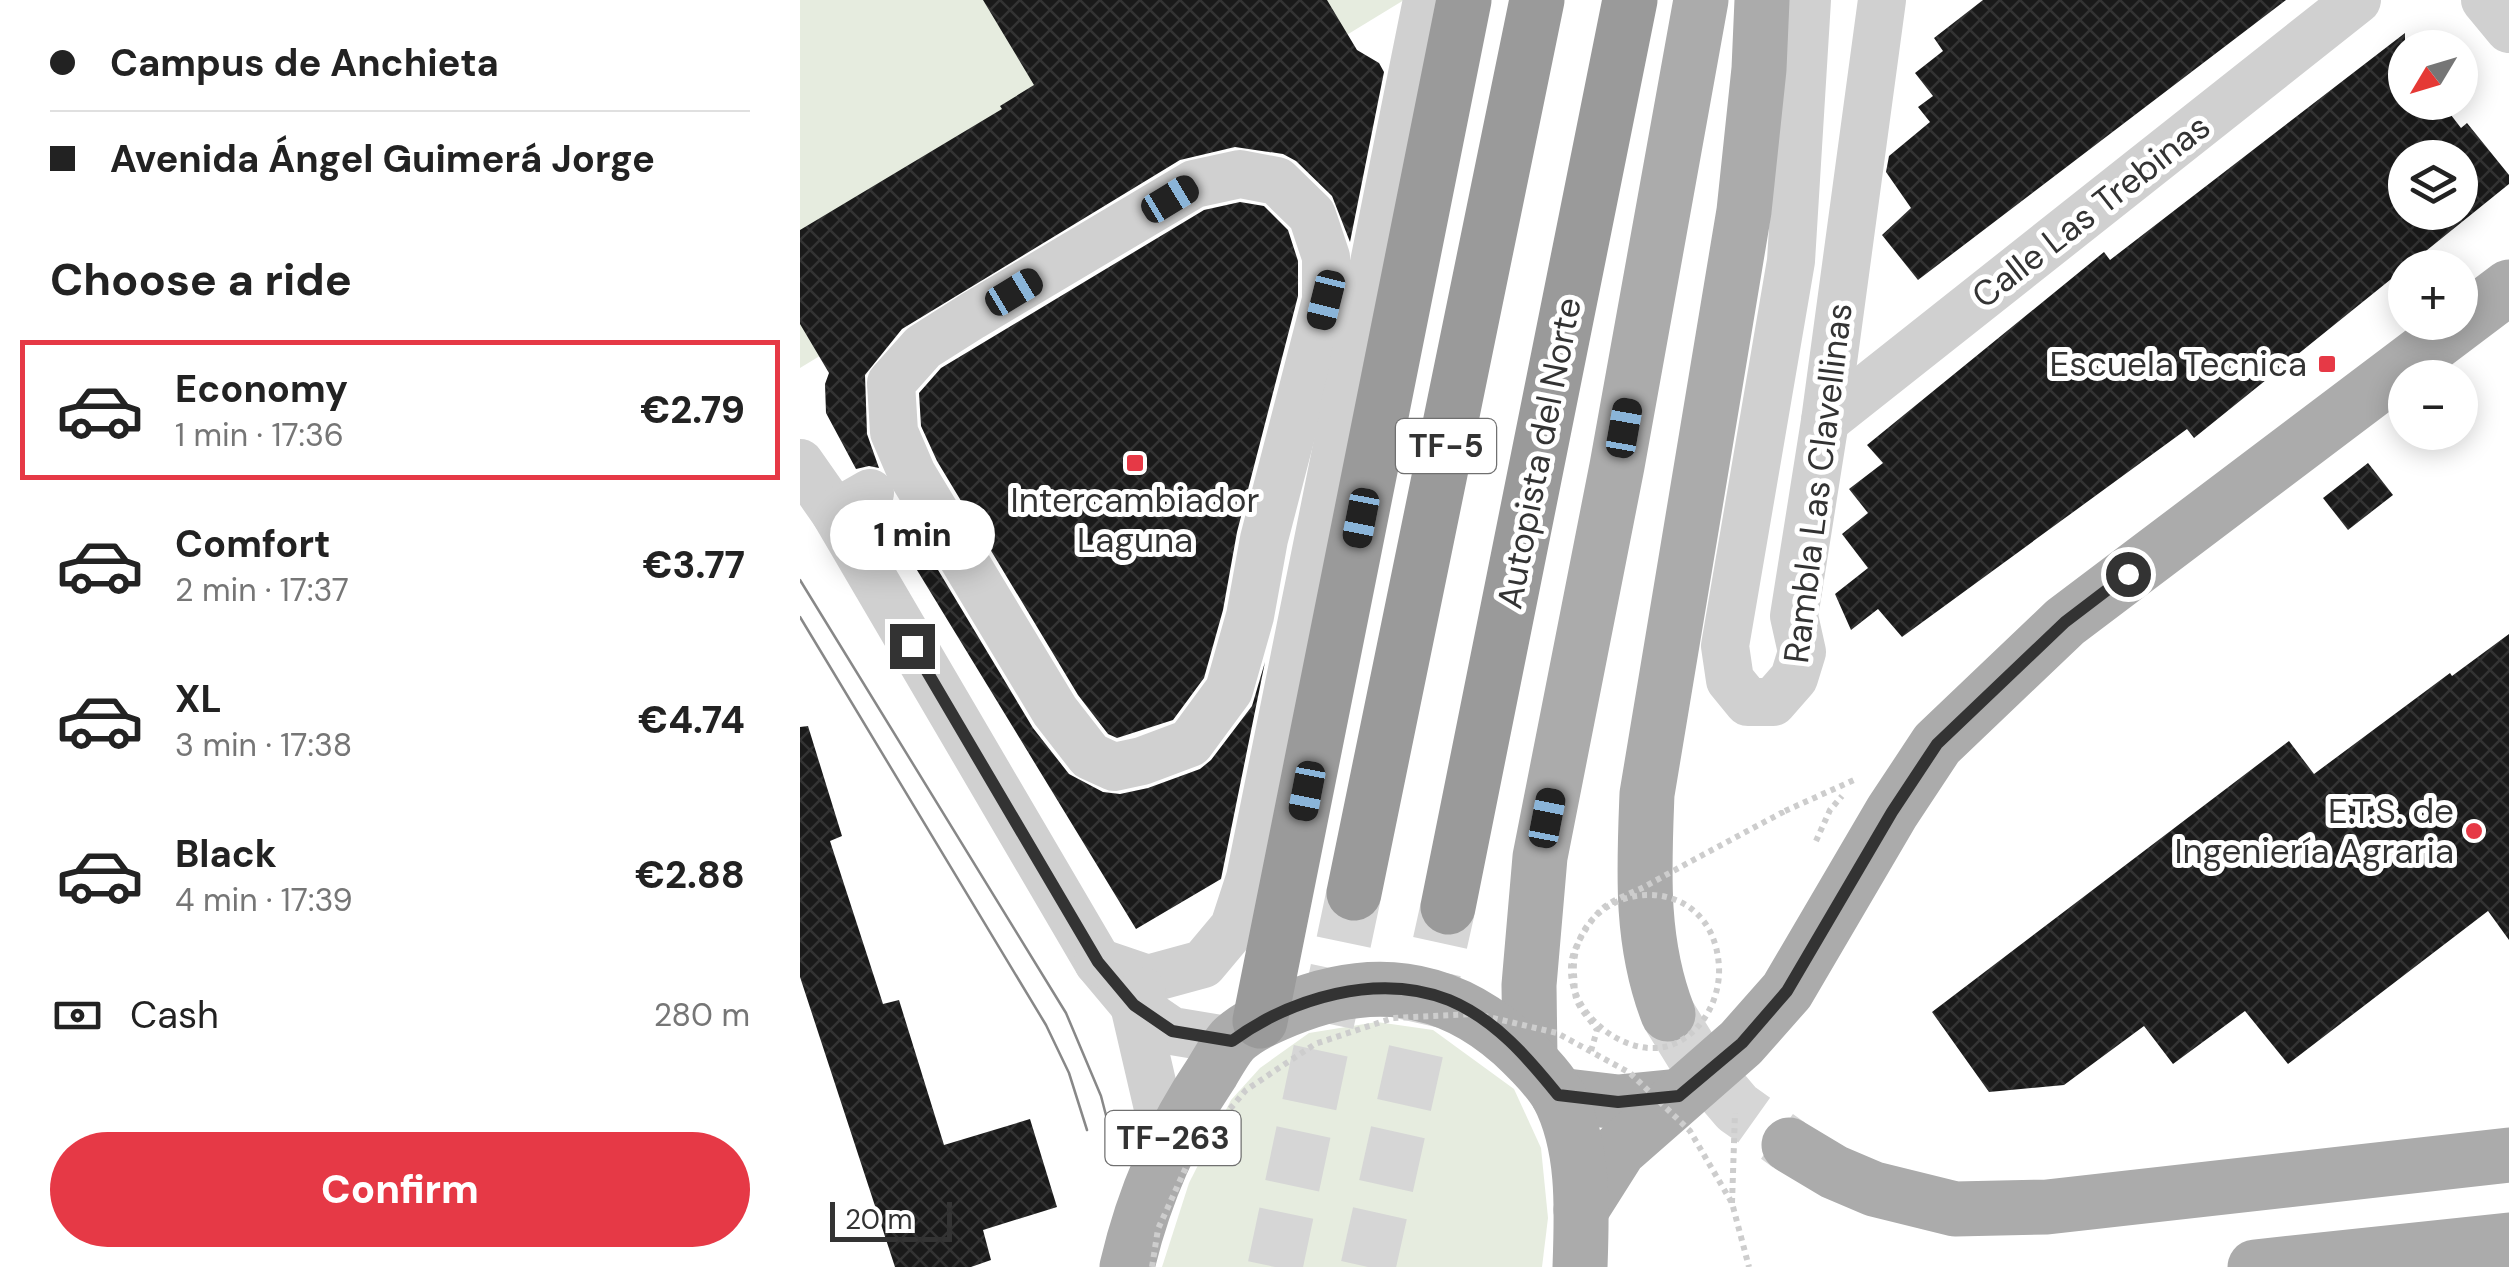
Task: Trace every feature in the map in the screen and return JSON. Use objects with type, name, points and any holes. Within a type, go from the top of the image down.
[{"type":"highway","points":[[1246,1031],[1292,869],[1464,0]]},
{"type":"highway","name":"TF-5","points":[[1354,893],[1538,0]]},
{"type":"highway","name":"Autopista del Norte","points":[[1448,907],[1630,0]]},
{"type":"main road","points":[[1589,1243],[1580,1162],[1544,1077],[1530,985],[1540,857],[1617,466],[1701,0]]},
{"type":"main road","points":[[1668,1014],[1654,979],[1646,932],[1647,794],[1744,210],[1762,0]]},
{"type":"main road","points":[[1589,1243],[1619,1150],[1742,1043],[1787,991],[1892,812],[1937,744],[2065,622],[2509,288]]},
{"type":"main road","points":[[1246,1031],[1304,1002],[1349,992],[1401,988],[1450,1000],[1492,1025],[1544,1077],[1618,1102],[1679,1096]]},
{"type":"main road","name":"TF-263","points":[[1129,1261],[1168,1147],[1196,1095],[1246,1031]]},
{"type":"main road","points":[[1788,1145],[1834,1172],[1874,1189],[1955,1209],[2047,1208],[2509,1154]]},
{"type":"main road","points":[[2255,1267],[2509,1240]]},
{"type":"street","points":[[1141,992],[1203,964],[1234,927],[1250,878],[1427,0]]},
{"type":"street","name":"Rambla Las Clavellinas","points":[[1807,0],[1791,262],[1725,646],[1730,680],[1748,702],[1773,702],[1794,678],[1802,652],[1794,616],[1886,4]]},
{"type":"street","name":"Calle Las Trebinas","points":[[1825,421],[2357,0]]},
{"type":"street","points":[[2485,0],[2509,29]]},
{"type":"street","points":[[1275,498],[1326,300],[1326,257],[1312,216],[1277,181],[1240,174],[1194,184],[938,337],[923,347],[892,383],[894,432],[912,474],[1055,710],[1090,756],[1114,767],[1190,744],[1229,690],[1250,616],[1275,498],[1338,448]]},
{"type":"street","points":[[800,462],[852,503],[1098,962],[1141,992],[1172,1031],[1246,1031]]},
{"type":"street","points":[[1275,498],[1318,548]]},
{"type":"street","points":[[1266,791],[1292,869]]},
{"type":"street","points":[[1141,992],[1168,1147]]},
{"type":"path","points":[[1591,1051],[1597,1030],[1576,998],[1575,983],[1574,968],[1576,955],[1578,941],[1590,923],[1605,910],[1626,896],[1663,894],[1687,906],[1705,924],[1718,948],[1719,973],[1709,1014],[1697,1029],[1677,1042],[1642,1048],[1616,1038],[1592,1021],[1579,999],[1573,980],[1572,960],[1576,950],[1580,940],[1590,926],[1600,911],[1785,811],[1856,780]]},
{"type":"path","points":[[1129,1261],[1158,1229],[1192,1154],[1246,1090],[1314,1044],[1393,1018],[1476,1014],[1557,1033],[1630,1072],[1690,1130],[1732,1203],[1749,1267]]},
{"type":"path","points":[[1732,1203],[1734,1116],[1738,1102]]},
{"type":"shaded area","points":[[800,0],[1404,0],[800,368]]},
{"type":"shaded area","points":[[1377,1022],[1433,1030],[1514,1089],[1541,1148],[1548,1218],[1542,1267],[1162,1267],[1189,1183],[1231,1100],[1260,1068],[1309,1033]]},
{"type":"building","points":[[983,0],[1327,0],[1357,50],[1379,63],[1384,72],[1350,242],[1332,196],[1296,161],[1283,154],[1235,147],[1180,160],[902,329],[865,375],[867,434],[879,468],[856,469],[826,413],[825,384],[829,373],[800,324],[800,230],[1002,109],[1000,106],[1034,85]]},
{"type":"building","points":[[1983,0],[2286,0],[1918,280],[1882,235],[1911,208],[1886,172],[1889,156],[1930,122],[1918,107],[1933,96],[1915,73],[1943,51],[1934,38]]},
{"type":"building","points":[[2388,46],[2388,120],[2455,120],[2461,128],[2467,123],[2509,175],[2509,184],[2478,209],[2478,140],[2388,140],[2388,230],[2452,230],[2427,250],[2388,250],[2388,282],[2194,438],[2187,429],[1902,637],[1878,609],[1851,630],[1835,594],[1868,568],[1842,534],[1868,513],[1849,489],[1883,463],[1867,445],[2104,252],[2110,260]]},
{"type":"building","points":[[1240,202],[1264,206],[1288,230],[1298,261],[1298,296],[1204,678],[1173,720],[1117,738],[1108,734],[1078,695],[937,461],[921,426],[919,393],[941,368],[1204,210]]},
{"type":"building","points":[[2368,463],[2393,495],[2348,530],[2323,498]]},
{"type":"building","points":[[896,500],[1033,728],[1069,774],[1103,792],[1120,794],[1148,788],[1200,769],[1252,706],[1265,662],[1221,879],[1136,929],[884,516]]},
{"type":"building","points":[[2509,634],[2509,940],[2488,911],[2288,1064],[2245,1011],[2173,1064],[2144,1026],[2064,1085],[1989,1092],[1932,1012],[2289,741],[2314,774]]},
{"type":"building","points":[[808,726],[842,836],[830,841],[883,1004],[899,1000],[944,1145],[1030,1119],[1057,1207],[983,1230],[991,1260],[971,1267],[895,1267],[800,977],[800,727]]},
{"type":"tunnel","points":[[1275,1267],[1354,893]]},
{"type":"tunnel","points":[[1368,1267],[1448,907]]},
{"type":"tunnel","points":[[1668,1014],[1697,1061],[1737,1108],[1789,1145]]},
{"type":"tram line","points":[[800,580],[1066,1013],[1101,1096],[1109,1127]]},
{"type":"tram line","points":[[800,617],[1046,1025],[1069,1073],[1087,1130]]},
{"type":"place","name":"Escuela Tecnica","points":[[2327,364]]},
{"type":"place","name":"Intercambiador Laguna","points":[[1135,463]]},
{"type":"place","name":"E.T.S. de Ingeniería Agraria","points":[[2474,831]]},
{"type":"route","points":[[912,646],[1098,962],[1134,1005],[1172,1031],[1232,1041],[1260,1021],[1304,1002],[1349,992],[1401,988],[1450,1000],[1492,1025],[1530,1059],[1558,1095],[1618,1102],[1679,1096],[1742,1043],[1787,991],[1892,812],[1937,744],[2065,622],[2128,574]]}]
